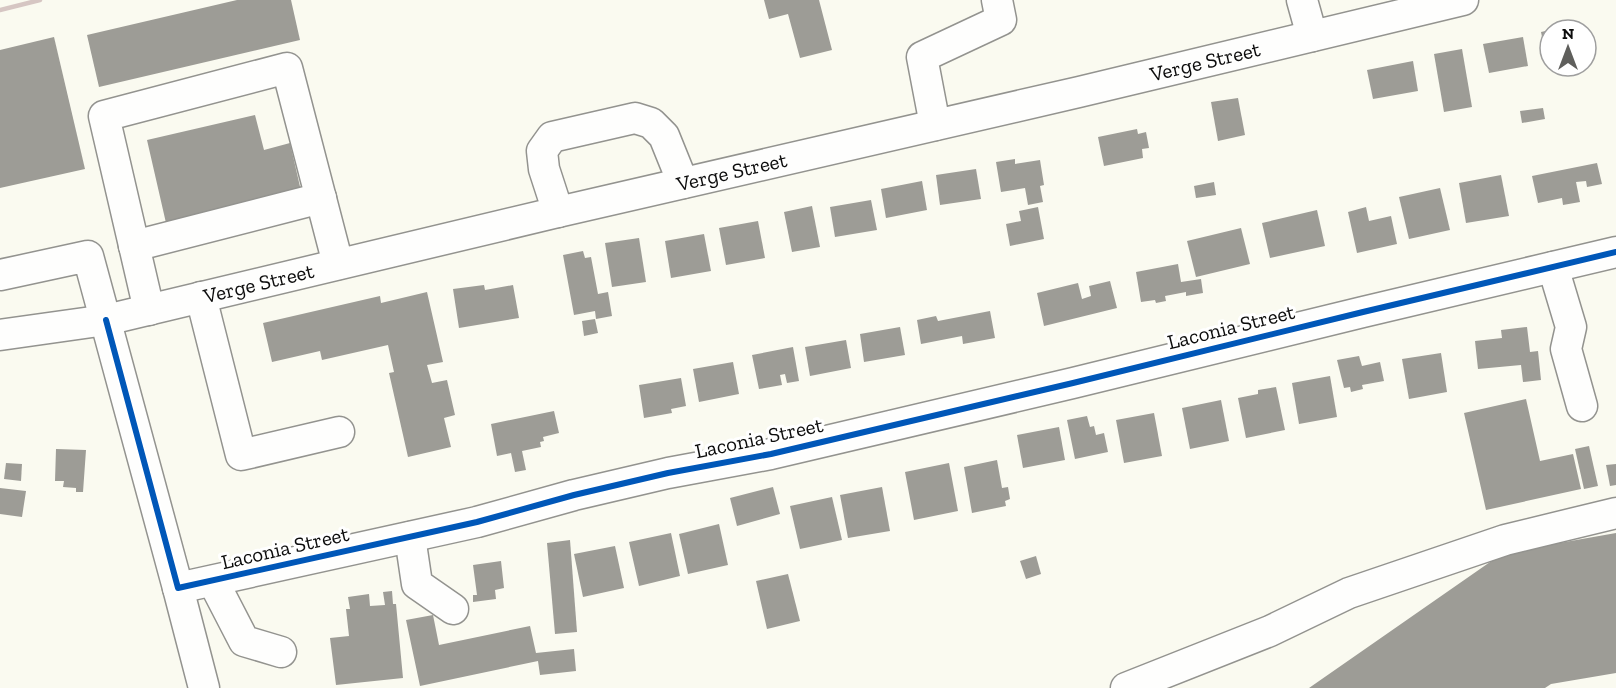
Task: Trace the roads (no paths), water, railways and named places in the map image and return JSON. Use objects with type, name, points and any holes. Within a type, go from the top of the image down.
[{"type":"street","points":[[935,125],[922,57],[1001,20],[997,0]]},
{"type":"street","points":[[1302,0],[1312,36]]},
{"type":"street","name":"Verge Street","points":[[0,335],[106,320],[1312,36],[1362,11],[1463,0]]},
{"type":"street","points":[[149,310],[105,116],[287,68],[338,264]]},
{"type":"street","points":[[558,212],[544,169],[542,151],[552,137],[593,127],[635,118],[651,123],[664,136],[682,183]]},
{"type":"street","points":[[134,246],[321,198]]},
{"type":"street","name":"Laconia Street","points":[[178,588],[477,522],[584,492],[668,473],[771,454],[1616,252]]},
{"type":"street","points":[[0,275],[88,256],[204,688]]},
{"type":"street","points":[[1553,267],[1571,327],[1566,349],[1582,406]]},
{"type":"street","points":[[201,297],[241,455],[339,432]]},
{"type":"street","points":[[1126,688],[1270,631],[1349,592],[1505,540],[1616,513]]},
{"type":"street","points":[[410,537],[417,584],[453,609]]},
{"type":"street","points":[[213,581],[244,640],[281,652]]},
{"type":"railway","points":[[0,10],[40,0]]}]
